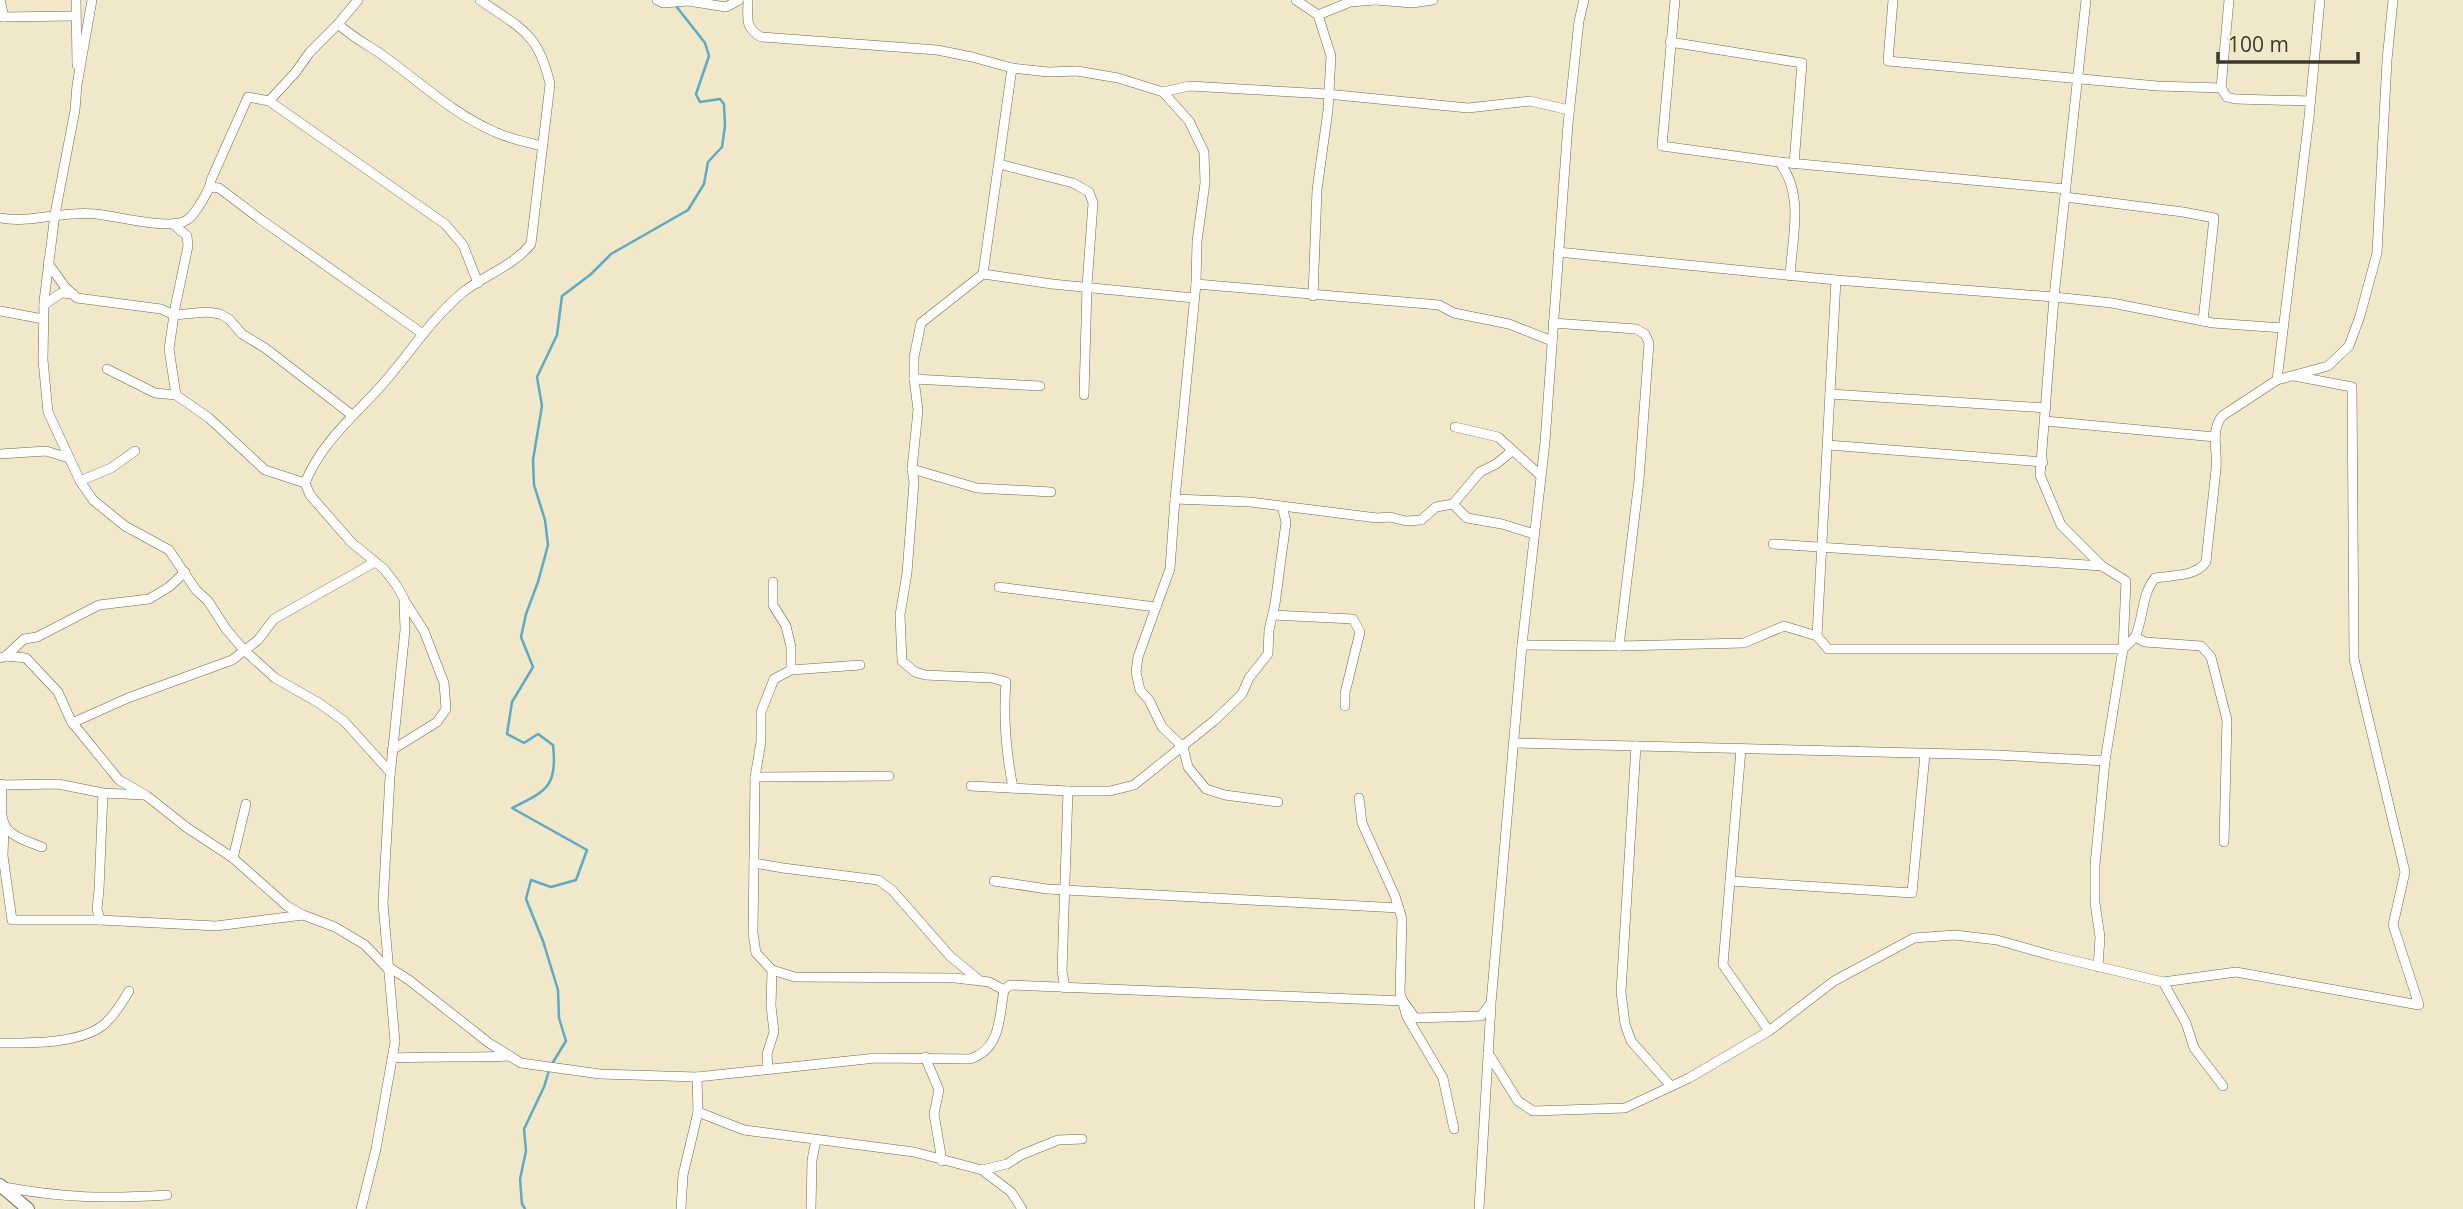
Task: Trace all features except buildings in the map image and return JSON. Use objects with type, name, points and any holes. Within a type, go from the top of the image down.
[{"type":"main road","points":[[1,1186],[28,1209]]},
{"type":"street","points":[[0,0],[2,17],[75,16]]},
{"type":"street","points":[[76,0],[77,85]]},
{"type":"street","points":[[92,0],[48,263],[43,319],[43,360],[48,412],[80,481],[93,500],[125,526],[169,550],[196,590],[208,601],[226,629],[245,651],[275,678],[344,721],[390,772]]},
{"type":"street","points":[[270,101],[310,51],[358,0]]},
{"type":"street","points":[[392,750],[437,722],[446,709],[444,683],[424,631],[397,586],[324,512],[310,495],[305,483],[313,463],[352,415],[380,387],[422,334],[461,293],[520,257],[531,244],[550,84],[544,58],[536,43],[524,31],[480,0]]},
{"type":"street","points":[[657,0],[726,7],[740,0]]},
{"type":"street","points":[[748,0],[747,24],[751,31],[761,37],[937,50],[1012,68],[1048,72],[1077,71],[1118,78],[1163,92],[1189,86],[1327,94],[1468,108],[1499,102],[1530,101],[1569,110]]},
{"type":"street","points":[[1296,0],[1318,15],[1331,56],[1328,110],[1317,190],[1313,296]]},
{"type":"street","points":[[1318,15],[1350,2],[1376,0],[1412,3],[1433,0]]},
{"type":"street","points":[[1479,1209],[1491,1003],[1513,743],[1552,341],[1569,110],[1579,21],[1584,0]]},
{"type":"street","points":[[1675,0],[1662,146],[1794,164],[2065,193],[2214,218],[2203,320]]},
{"type":"street","points":[[1893,0],[1888,61],[2157,86],[2221,88]]},
{"type":"street","points":[[2086,0],[2054,297],[2040,475],[2061,525],[2102,566],[2126,581],[2123,649],[2105,761],[2095,865],[2095,903],[2100,937],[2098,967]]},
{"type":"street","points":[[2229,0],[2221,88],[2227,97],[2310,101]]},
{"type":"street","points":[[2277,380],[2320,0]]},
{"type":"street","points":[[1522,645],[1744,643],[1784,626],[1817,636],[1828,649],[2123,649],[2135,638],[2141,624],[2147,588],[2155,578],[2193,573],[2206,562],[2217,467],[2215,437],[2222,416],[2277,380],[2314,372],[2337,360],[2348,346],[2363,307],[2376,253],[2393,0]]},
{"type":"street","points":[[338,24],[464,116],[495,132],[542,146]]},
{"type":"street","points":[[1670,42],[1802,63],[1794,164]]},
{"type":"street","points":[[1012,68],[983,274],[921,323],[914,357],[918,410],[907,573],[900,615],[902,661],[915,672],[926,675],[992,677],[1006,682],[1004,704],[1007,756],[1013,788]]},
{"type":"street","points":[[1163,92],[1189,121],[1204,152],[1205,183],[1196,241],[1196,285],[1170,569],[1138,657],[1136,672],[1140,690],[1149,700],[1162,727],[1183,747],[1188,767],[1206,789],[1225,795],[1278,802]]},
{"type":"street","points":[[0,218],[13,221],[55,214],[94,213],[173,224],[188,220],[211,187],[211,180],[248,97],[270,101],[445,224],[463,245],[478,283]]},
{"type":"street","points":[[1779,162],[1787,172],[1793,188],[1795,216],[1790,276]]},
{"type":"street","points":[[999,164],[1073,183],[1089,192],[1093,203],[1087,286],[1084,395]]},
{"type":"street","points":[[211,187],[219,188],[422,334]]},
{"type":"street","points":[[173,224],[187,236],[188,246],[169,349],[176,395]]},
{"type":"street","points":[[1559,252],[1836,281],[2112,303],[2203,320],[2283,328]]},
{"type":"street","points":[[48,263],[77,298],[161,309],[174,315],[207,312],[220,314],[229,319],[242,334],[265,348],[352,415]]},
{"type":"street","points":[[983,274],[1052,284],[1194,298]]},
{"type":"street","points":[[1817,636],[1836,281]]},
{"type":"street","points":[[1196,285],[1438,305],[1454,313],[1509,324],[1552,341]]},
{"type":"street","points":[[44,305],[61,293],[72,294]]},
{"type":"street","points":[[0,311],[43,319]]},
{"type":"street","points":[[1553,323],[1636,329],[1645,334],[1649,343],[1639,480],[1619,646]]},
{"type":"street","points":[[107,369],[155,393],[176,395],[209,418],[265,470],[305,483]]},
{"type":"street","points":[[1488,1053],[1518,1101],[1533,1111],[1625,1108],[1671,1086],[1769,1031],[1834,981],[1914,938],[1955,935],[1997,940],[2163,982],[2236,972],[2419,1004],[2393,925],[2405,872],[2354,659],[2352,387],[2294,376]]},
{"type":"street","points":[[914,379],[1040,386]]},
{"type":"street","points":[[1830,394],[2046,408]]},
{"type":"street","points":[[2045,421],[2215,437]]},
{"type":"street","points":[[1455,426],[1498,437],[1540,475]]},
{"type":"street","points":[[1828,444],[2043,462]]},
{"type":"street","points":[[0,454],[46,451],[69,458]]},
{"type":"street","points":[[80,481],[111,468],[135,451]]},
{"type":"street","points":[[1175,499],[1282,506],[1406,521],[1422,520],[1436,507],[1453,504],[1480,471],[1496,464],[1512,451]]},
{"type":"street","points":[[912,469],[977,488],[1051,492]]},
{"type":"street","points":[[1453,504],[1467,518],[1502,524],[1534,534]]},
{"type":"street","points":[[971,786],[1111,791],[1134,785],[1215,720],[1242,694],[1249,678],[1268,654],[1269,629],[1286,522],[1282,506]]},
{"type":"street","points":[[1773,544],[2102,566]]},
{"type":"street","points":[[72,723],[128,698],[232,660],[258,640],[274,619],[375,562]]},
{"type":"street","points":[[3,657],[24,639],[37,638],[99,605],[149,599],[169,587],[185,572]]},
{"type":"street","points":[[773,582],[773,605],[786,626],[791,647],[791,670]]},
{"type":"street","points":[[999,587],[1156,607]]},
{"type":"street","points":[[361,1209],[376,1149],[395,1042],[383,904],[390,772],[405,630],[404,599]]},
{"type":"street","points":[[1273,615],[1341,617],[1353,620],[1360,632],[1345,693],[1345,706]]},
{"type":"street","points":[[2135,638],[2145,642],[2201,646],[2211,657],[2227,720],[2224,842]]},
{"type":"street","points":[[3,657],[26,658],[58,692],[72,723],[118,780],[147,796],[186,827],[233,858],[275,897],[303,915],[335,927],[365,945],[390,970],[409,980],[489,1043],[522,1063],[600,1074],[697,1077],[876,1058],[970,1059],[983,1055],[995,1038],[1004,990],[1010,985],[1402,1001]]},
{"type":"street","points":[[860,665],[791,670],[774,679],[765,699],[761,712],[761,742],[755,777],[753,933],[757,953],[772,970],[795,977],[955,978],[989,982],[1004,990]]},
{"type":"street","points":[[1513,743],[2105,761]]},
{"type":"street","points":[[1636,746],[1621,992],[1625,1024],[1631,1041],[1671,1086]]},
{"type":"street","points":[[1741,749],[1723,965],[1769,1031]]},
{"type":"street","points":[[1730,881],[1912,893],[1925,754]]},
{"type":"street","points":[[755,777],[888,776]]},
{"type":"street","points":[[42,847],[23,841],[0,822],[1,785],[58,784],[103,793],[147,796]]},
{"type":"street","points":[[1065,988],[1062,971],[1063,889],[1068,791]]},
{"type":"street","points":[[100,920],[97,900],[103,793]]},
{"type":"street","points":[[1359,798],[1362,823],[1402,919],[1402,1001],[1407,1017],[1443,1078],[1454,1129]]},
{"type":"street","points":[[233,858],[246,804]]},
{"type":"street","points":[[4,827],[3,856],[12,920],[100,920],[216,926],[303,915]]},
{"type":"street","points":[[754,863],[878,880],[892,890],[950,956],[979,981]]},
{"type":"street","points":[[994,881],[1047,889],[1399,908]]},
{"type":"street","points":[[768,1069],[767,1054],[774,1032],[771,1006],[772,970]]},
{"type":"street","points":[[2163,982],[2186,1023],[2194,1048],[2223,1086]]},
{"type":"street","points":[[0,1043],[86,1035],[103,1025],[129,991]]},
{"type":"street","points":[[1402,1001],[1415,1018],[1480,1016],[1491,1003]]},
{"type":"street","points":[[393,1058],[510,1056]]},
{"type":"street","points":[[925,1058],[939,1090],[934,1114],[942,1161]]},
{"type":"street","points":[[681,1209],[684,1175],[698,1112],[697,1077]]},
{"type":"street","points":[[698,1112],[744,1130],[914,1152],[942,1161],[965,1164],[982,1170],[1011,1192],[1022,1209]]},
{"type":"street","points":[[982,1170],[1007,1164],[1021,1155],[1058,1140],[1082,1139]]},
{"type":"street","points":[[811,1209],[812,1160],[816,1140]]},
{"type":"street","points":[[1,1186],[55,1196],[85,1198],[166,1195]]},
{"type":"waterway","points":[[525,1209],[522,1204],[520,1179],[526,1151],[524,1129],[544,1087],[550,1067],[566,1041],[559,1018],[558,990],[543,941],[526,899],[531,880],[551,887],[576,880],[587,850],[512,808],[547,786],[551,779],[554,759],[553,745],[538,734],[524,743],[507,734],[512,702],[533,667],[521,637],[548,545],[545,520],[534,485],[533,460],[542,406],[537,377],[557,335],[562,296],[590,275],[611,254],[688,210],[704,184],[708,162],[722,147],[724,104],[720,99],[700,102],[696,94],[709,56],[705,43],[676,6]]}]
